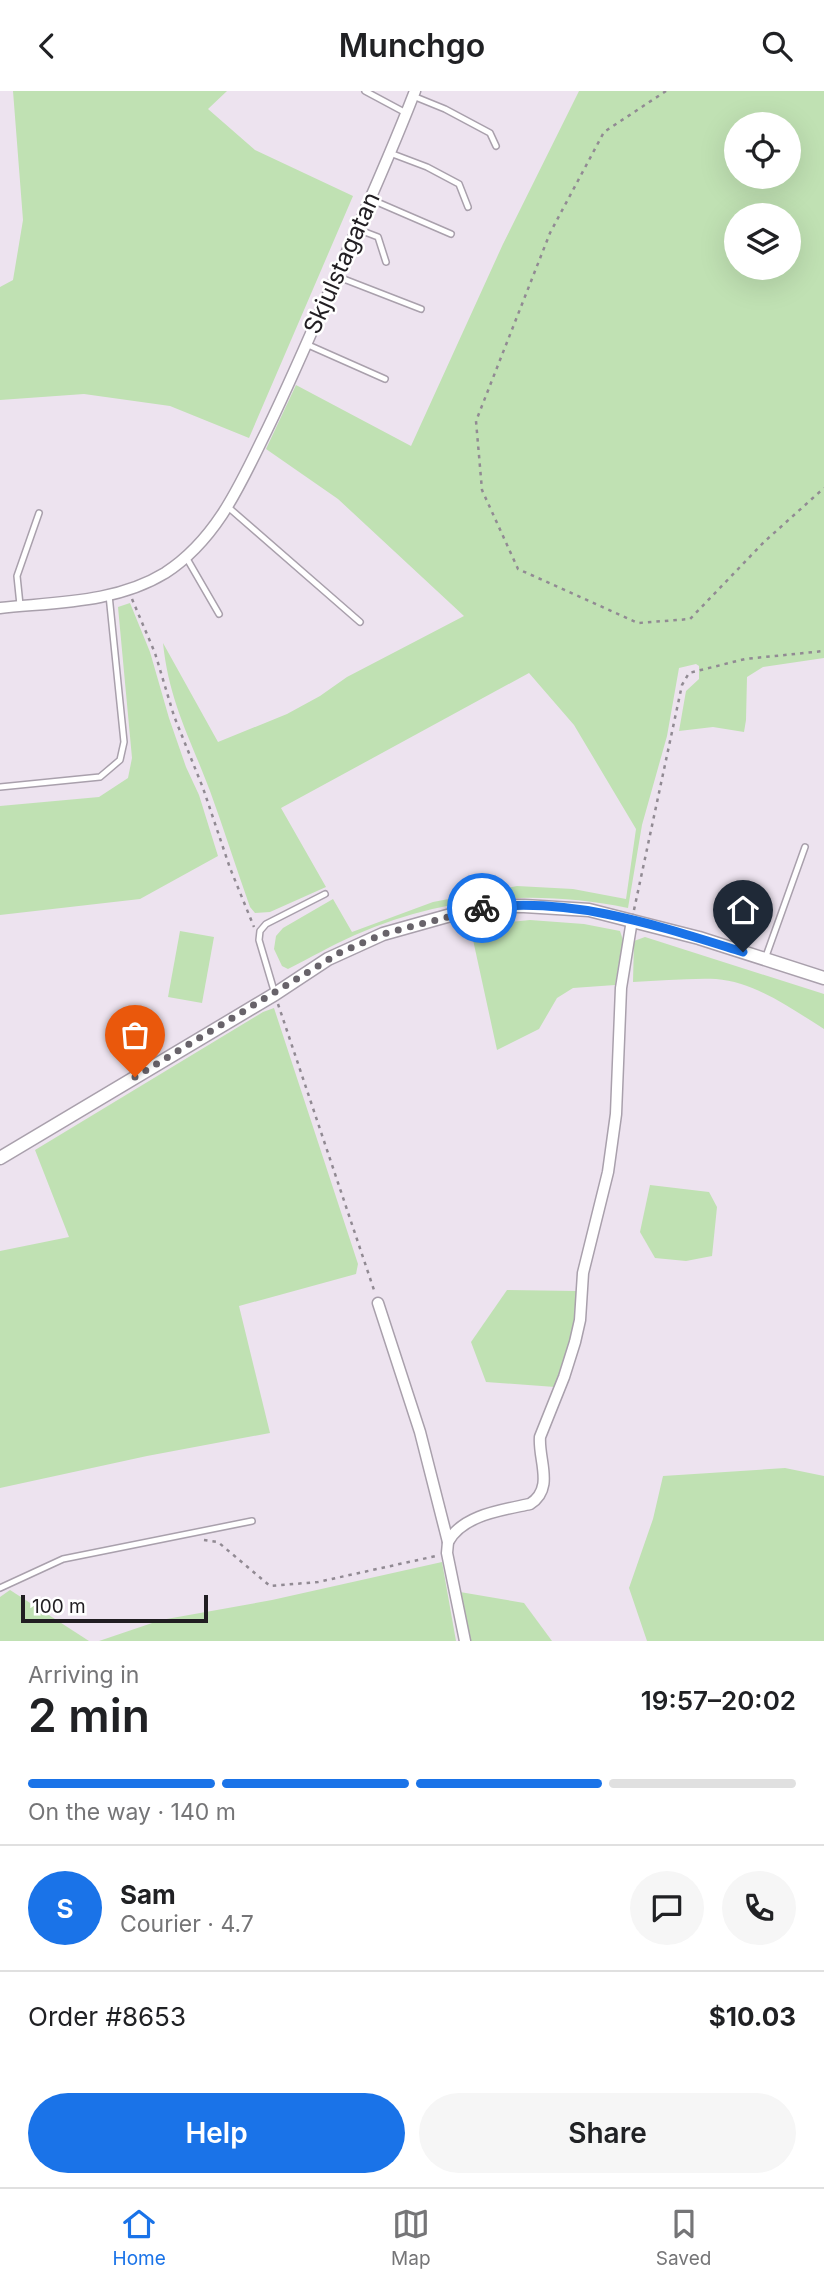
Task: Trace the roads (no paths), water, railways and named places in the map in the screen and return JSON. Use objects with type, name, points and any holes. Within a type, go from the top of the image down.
[{"type":"street","name":"Skjulstagatan","points":[[0,608],[108,595],[128,590],[164,573],[186,557],[212,530],[228,507],[266,433],[414,93]]},
{"type":"street","points":[[0,1158],[275,994],[328,959],[383,934],[465,911],[501,906],[589,910],[632,920],[824,978]]},
{"type":"street","points":[[447,1547],[453,1532],[460,1526],[537,1500],[545,1482],[541,1437],[564,1377],[577,1331],[583,1273],[613,1146],[621,988],[632,920]]},
{"type":"street","points":[[378,1303],[420,1432],[447,1547],[465,1641]]},
{"type":"lane","points":[[365,91],[406,113]]},
{"type":"lane","points":[[414,93],[490,133],[496,146]]},
{"type":"lane","points":[[390,152],[460,184],[468,207]]},
{"type":"lane","points":[[370,199],[451,234]]},
{"type":"lane","points":[[357,229],[378,237],[386,262]]},
{"type":"lane","points":[[336,276],[421,309]]},
{"type":"lane","points":[[306,344],[385,379]]},
{"type":"lane","points":[[228,507],[360,622]]},
{"type":"lane","points":[[20,605],[17,576],[39,513]]},
{"type":"lane","points":[[186,557],[219,614]]},
{"type":"lane","points":[[0,787],[100,777],[120,760],[124,742],[108,595]]},
{"type":"lane","points":[[765,959],[805,847]]},
{"type":"lane","points":[[275,994],[259,940],[260,931],[266,924],[324,894]]},
{"type":"lane","points":[[0,1588],[63,1559],[251,1521]]}]
